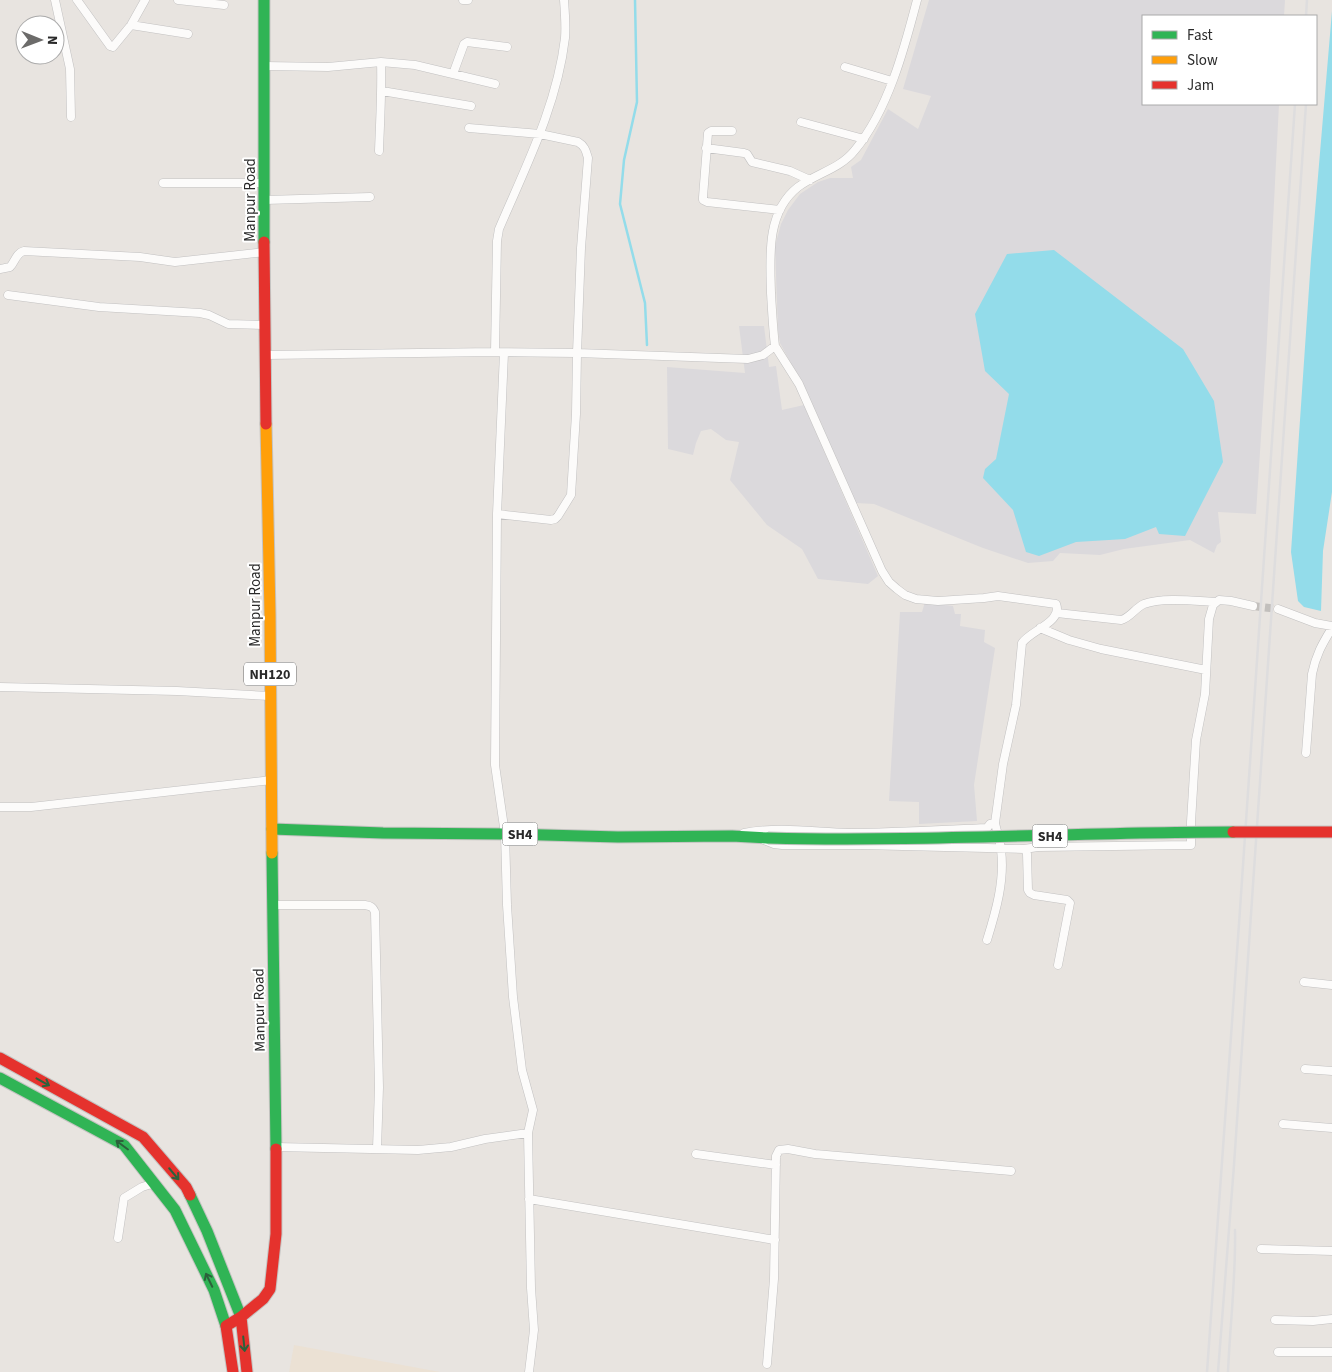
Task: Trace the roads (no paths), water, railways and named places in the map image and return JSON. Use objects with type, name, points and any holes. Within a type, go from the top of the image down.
[{"type":"main road","name":"Manpur Road","points":[[226,1326],[241,1317],[263,1299],[270,1289],[276,1234],[270,614],[266,443],[264,183],[266,66],[264,0]]},
{"type":"main road","name":"SH4","points":[[272,829],[618,837],[732,836],[804,839],[1332,832]]},
{"type":"main road","points":[[0,1058],[143,1138],[186,1187],[207,1231],[241,1317],[247,1372]]},
{"type":"main road","points":[[0,1078],[124,1145],[155,1183],[175,1210],[214,1290],[226,1326],[233,1372]]},
{"type":"street","points":[[55,0],[70,69],[71,117]]},
{"type":"street","points":[[77,0],[110,46],[114,46],[131,25],[144,0]]},
{"type":"street","points":[[178,0],[224,5]]},
{"type":"street","points":[[529,1372],[534,1330],[531,1288],[528,1133],[533,1110],[522,1070],[513,997],[505,834],[495,765],[499,352],[497,241],[499,229],[540,134],[558,77],[565,37],[564,0]]},
{"type":"street","points":[[917,0],[892,81],[875,121],[864,139],[855,152],[841,164],[810,180],[791,194],[780,210],[772,234],[770,250],[774,346],[799,384],[882,571],[889,582],[905,595],[916,599],[938,601],[998,596],[1056,604],[1058,607],[1054,618],[1024,640],[1021,648],[1016,705],[1003,764],[995,823],[1001,848],[1002,865],[999,893],[987,940]]},
{"type":"street","points":[[131,25],[188,34]]},
{"type":"street","points":[[453,74],[466,42],[507,47]]},
{"type":"street","points":[[266,66],[328,67],[381,62],[415,65],[495,84]]},
{"type":"street","points":[[379,151],[382,91],[381,62]]},
{"type":"street","points":[[845,67],[892,81]]},
{"type":"street","points":[[382,91],[471,106]]},
{"type":"street","points":[[801,122],[864,139]]},
{"type":"street","points":[[469,128],[540,134],[578,142],[583,145],[588,158],[581,248],[576,414],[571,495],[555,519],[497,514]]},
{"type":"street","points":[[732,130],[710,131],[708,133],[703,197],[705,201],[780,210]]},
{"type":"street","points":[[706,148],[744,153],[747,154],[752,162],[790,171],[810,180]]},
{"type":"street","points":[[163,183],[264,183]]},
{"type":"street","points":[[265,200],[370,197]]},
{"type":"street","points":[[0,269],[10,267],[20,252],[24,251],[140,257],[175,262],[265,252]]},
{"type":"street","points":[[8,295],[99,307],[205,314],[228,324],[266,325]]},
{"type":"street","points":[[266,355],[499,352],[748,359],[763,355],[774,346]]},
{"type":"street","points":[[1057,613],[1121,620],[1139,606],[1162,601],[1216,602],[1224,600],[1253,606]]},
{"type":"street","points":[[763,838],[774,844],[782,845],[1024,849],[1191,845],[1190,822],[1196,740],[1204,700],[1209,619],[1213,605],[1216,602]]},
{"type":"street","points":[[1278,609],[1315,623],[1332,627],[1319,650],[1312,674],[1306,753]]},
{"type":"street","points":[[1040,628],[1069,640],[1101,649],[1206,670]]},
{"type":"street","points":[[0,687],[177,691],[270,696]]},
{"type":"street","points":[[0,807],[31,807],[272,780]]},
{"type":"street","points":[[732,836],[750,832],[778,830],[914,832],[987,828],[990,824],[995,823]]},
{"type":"street","points":[[1024,849],[1027,854],[1028,890],[1030,894],[1070,902],[1058,965]]},
{"type":"street","points":[[272,905],[365,905],[373,908],[375,912],[378,1087],[377,1149]]},
{"type":"street","points":[[1304,982],[1332,985]]},
{"type":"street","points":[[1305,1069],[1332,1071]]},
{"type":"street","points":[[1283,1124],[1332,1128]]},
{"type":"street","points":[[276,1146],[418,1150],[528,1133]]},
{"type":"street","points":[[768,1364],[774,1279],[776,1153],[779,1150],[1011,1171]]},
{"type":"street","points":[[696,1154],[776,1165]]},
{"type":"street","points":[[118,1238],[124,1198],[142,1187],[155,1183]]},
{"type":"street","points":[[529,1199],[775,1240]]},
{"type":"street","points":[[1261,1249],[1332,1251]]},
{"type":"street","points":[[1275,1320],[1313,1321],[1332,1319]]},
{"type":"street","points":[[1278,1352],[1332,1352]]},
{"type":"water","points":[[1332,11],[1332,492],[1323,551],[1321,611],[1304,607],[1298,601],[1291,552],[1311,259]]},
{"type":"water","points":[[1054,250],[1183,349],[1214,401],[1223,462],[1185,536],[1159,534],[1156,527],[1125,539],[1076,542],[1039,556],[1026,552],[1013,510],[983,478],[985,469],[996,459],[1009,394],[985,371],[975,314],[1007,254]]},
{"type":"waterway","points":[[635,0],[637,102],[624,160],[620,204],[645,303],[647,345]]},
{"type":"tunnel","points":[[1253,606],[1278,609]]},
{"type":"railway","points":[[1306,15],[1307,0]]},
{"type":"railway","points":[[1207,1372],[1295,105]]},
{"type":"railway","points":[[1218,1372],[1234,1165],[1306,105]]},
{"type":"railway","points":[[1228,1372],[1234,1283],[1235,1230]]}]
